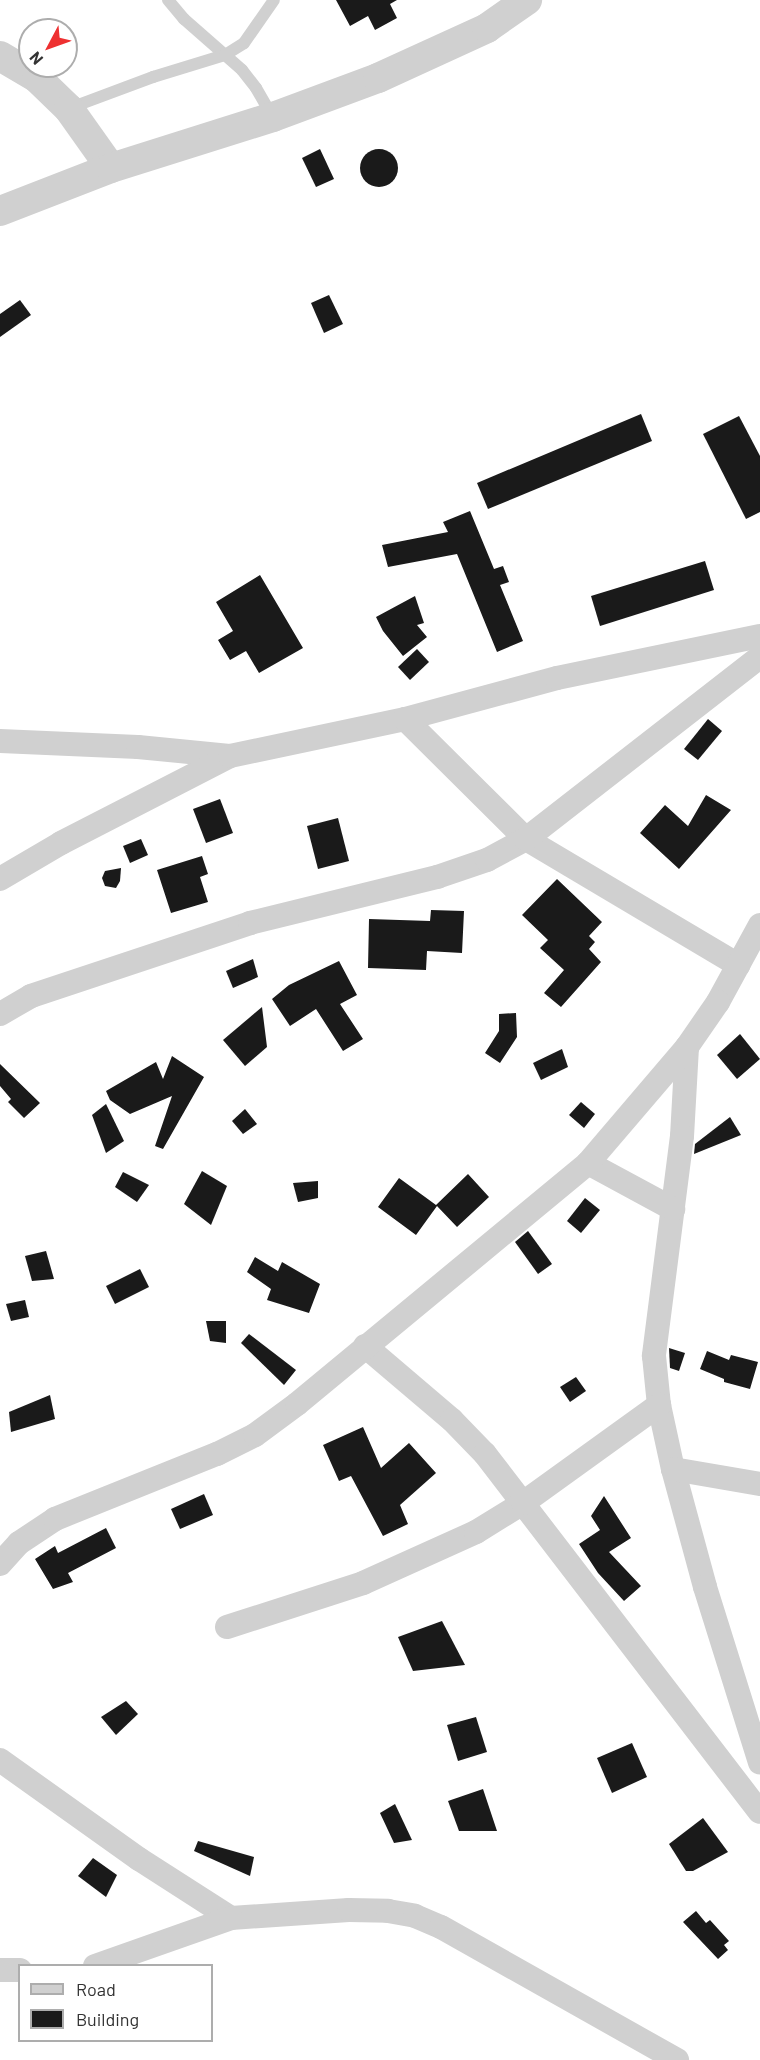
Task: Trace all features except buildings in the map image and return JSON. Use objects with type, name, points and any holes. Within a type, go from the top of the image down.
[{"type":"street","points":[[0,211],[111,168],[273,117],[378,78],[487,28],[527,0]]},
{"type":"street","points":[[0,56],[37,78],[69,109],[111,168]]},
{"type":"street","points":[[0,879],[60,843],[230,756],[405,719],[557,678],[760,636]]},
{"type":"street","points":[[0,1014],[31,996],[250,923],[437,877],[486,860],[526,839],[760,657]]},
{"type":"street","points":[[405,719],[526,839],[738,965]]},
{"type":"street","points":[[0,741],[138,747],[230,756]]},
{"type":"street","points":[[0,1564],[19,1543],[55,1519],[217,1454],[255,1435],[297,1404],[588,1163],[687,1047],[718,1002],[760,925]]},
{"type":"street","points":[[687,1047],[682,1136],[654,1356],[659,1406],[673,1469],[705,1587],[760,1763]]},
{"type":"street","points":[[588,1163],[673,1209]]},
{"type":"street","points":[[365,1346],[452,1420],[485,1454],[760,1812]]},
{"type":"street","points":[[227,1627],[363,1582],[476,1532],[523,1503],[659,1406]]},
{"type":"street","points":[[673,1469],[760,1484]]},
{"type":"street","points":[[0,1760],[139,1858],[231,1918]]},
{"type":"street","points":[[98,1964],[231,1918],[349,1910],[388,1911],[415,1916],[441,1928],[677,2060]]},
{"type":"street","points":[[0,1970],[18,1970]]},
{"type":"lane","points":[[168,0],[184,19],[225,55],[256,88],[273,117]]},
{"type":"lane","points":[[69,109],[153,77],[225,55],[244,43],[274,0]]}]
